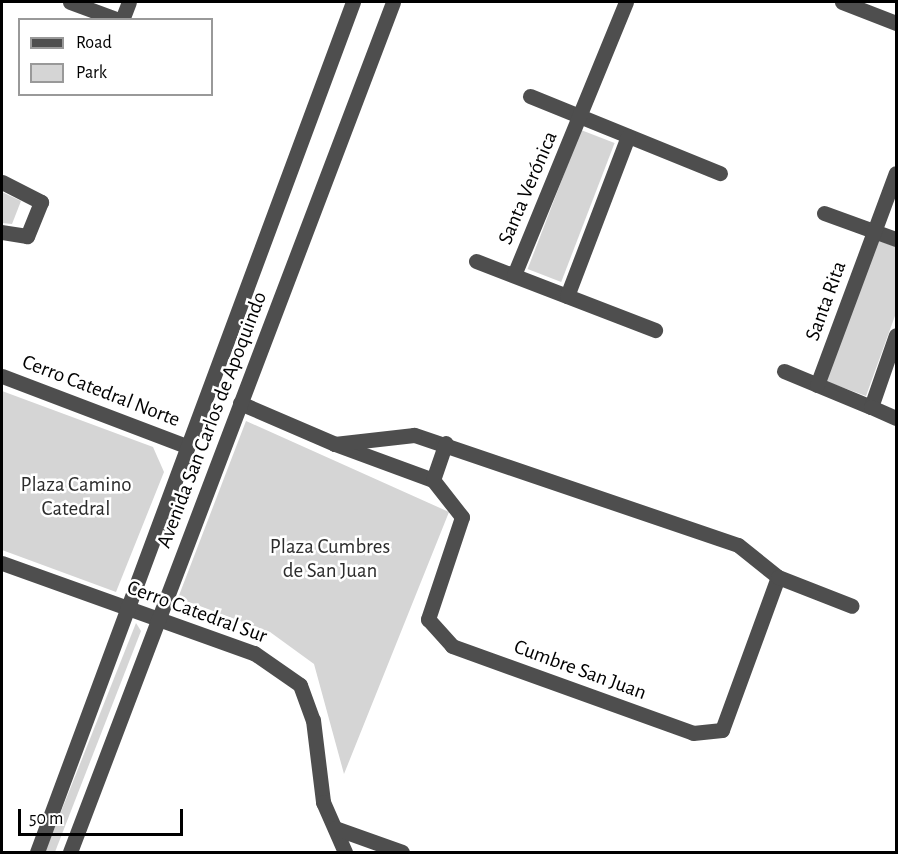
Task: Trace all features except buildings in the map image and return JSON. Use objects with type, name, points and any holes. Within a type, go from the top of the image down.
[{"type":"street","points":[[70,2],[114,18]]},
{"type":"street","points":[[121,18],[129,2]]},
{"type":"street","name":"Avenida San Carlos de Apoquindo","points":[[36,852],[353,2]]},
{"type":"street","name":"Avenida San Carlos de Apoquindo","points":[[70,852],[393,2]]},
{"type":"street","name":"Santa Verónica","points":[[514,275],[581,117],[626,2]]},
{"type":"street","points":[[842,2],[897,23]]},
{"type":"street","name":"Santa Verónica","points":[[530,96],[720,173]]},
{"type":"street","points":[[567,296],[628,136]]},
{"type":"street","name":"Santa Rita","points":[[817,385],[873,230],[897,173]]},
{"type":"street","points":[[2,182],[41,202],[27,236],[2,232]]},
{"type":"street","points":[[824,213],[897,239]]},
{"type":"street","name":"Santa Verónica","points":[[476,261],[655,330]]},
{"type":"street","points":[[871,407],[897,335]]},
{"type":"street","points":[[784,371],[897,418]]},
{"type":"street","name":"Cerro Catedral Norte","points":[[2,376],[186,446]]},
{"type":"street","points":[[240,403],[335,444],[433,480],[446,443]]},
{"type":"street","points":[[335,444],[414,435],[446,443],[738,545],[778,577],[852,606]]},
{"type":"street","name":"Cumbre San Juan","points":[[433,480],[462,517],[428,619],[452,646],[693,734],[722,730],[778,577]]},
{"type":"street","name":"Cerro Catedral Sur","points":[[2,563],[255,653],[300,685],[314,720],[323,802],[345,852]]},
{"type":"street","points":[[335,828],[402,852]]},
{"type":"green space","points":[[581,130],[615,143],[561,282],[528,269]]},
{"type":"green space","points":[[2,192],[21,201],[12,224],[2,223]]},
{"type":"green space","points":[[877,240],[896,247],[896,313],[866,396],[825,381]]},
{"type":"green space","name":"Plaza Camino Catedral","points":[[2,391],[153,447],[164,472],[116,592],[2,550]]},
{"type":"green space","name":"Plaza Cumbres de San Juan","points":[[246,421],[449,512],[344,774],[314,664],[270,632],[178,598]]},
{"type":"green space","points":[[136,623],[141,631],[55,852],[45,852]]}]
